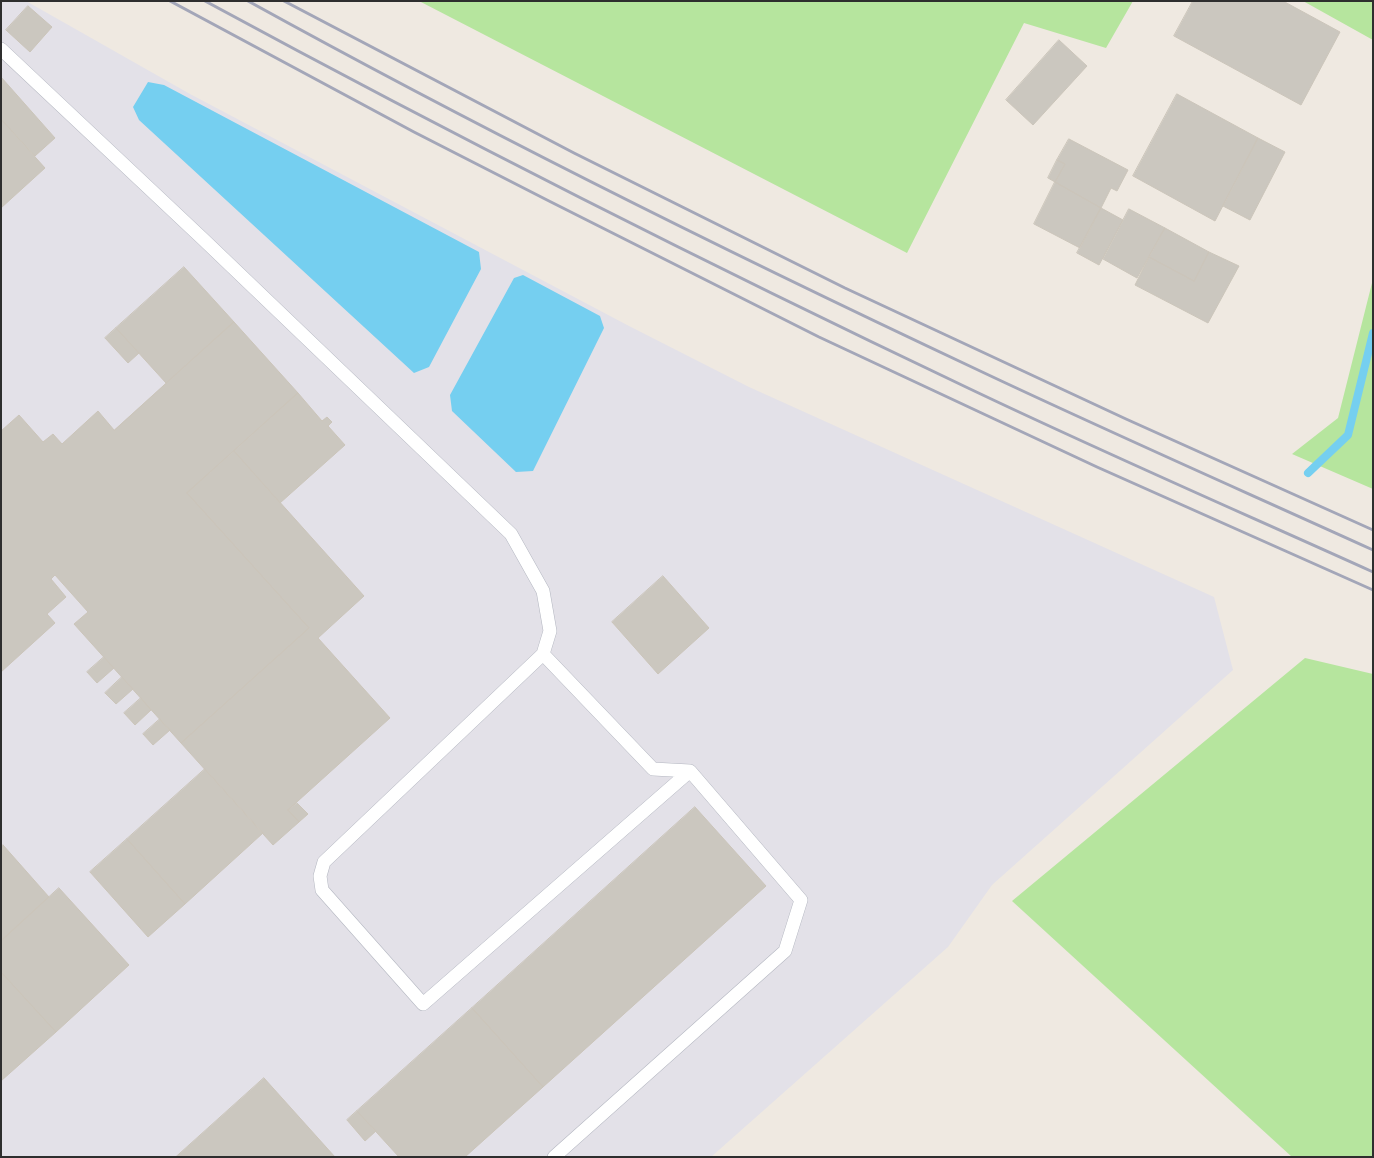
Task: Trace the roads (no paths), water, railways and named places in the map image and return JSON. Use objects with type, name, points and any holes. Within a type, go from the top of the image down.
[{"type":"lane","points":[[1,50],[204,240],[511,534],[542,591],[550,631],[543,654],[324,862],[320,876],[322,890],[423,1004],[690,771]]},
{"type":"lane","points":[[543,654],[653,769],[690,771],[802,900],[785,951],[554,1157]]},
{"type":"water","points":[[148,82],[164,85],[479,252],[481,269],[429,367],[414,373],[139,120],[133,107]]},
{"type":"water","points":[[523,275],[600,316],[604,328],[533,471],[516,472],[452,411],[450,395],[514,278]]},
{"type":"waterway","points":[[1308,473],[1348,435],[1373,333]]},
{"type":"railway","points":[[170,1],[414,132],[819,337],[1097,467],[1373,590]]},
{"type":"railway","points":[[205,1],[394,102],[584,200],[872,342],[1018,412],[1373,572]]},
{"type":"railway","points":[[248,1],[428,98],[610,192],[793,282],[1027,393],[1373,550]]},
{"type":"railway","points":[[284,1],[574,153],[845,288],[1126,419],[1373,530]]}]
